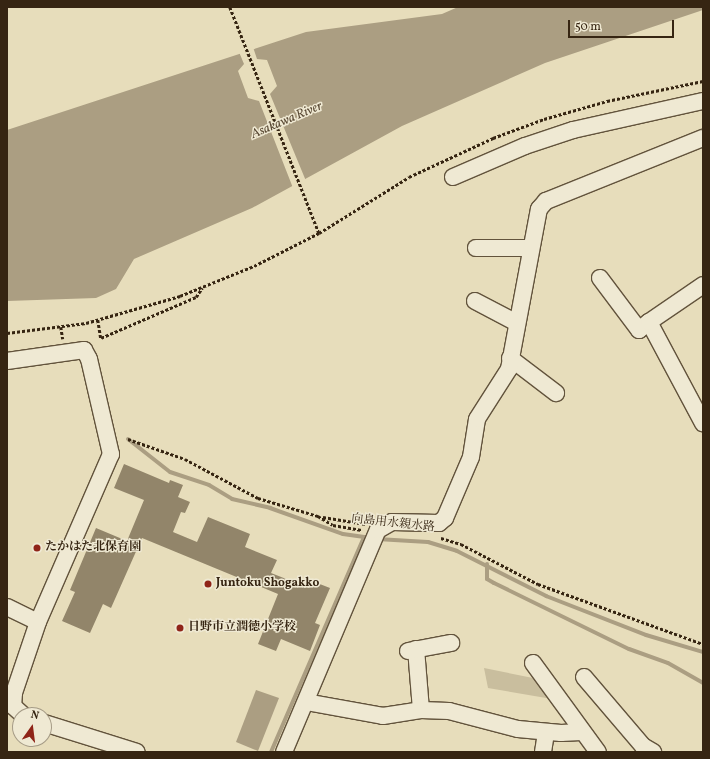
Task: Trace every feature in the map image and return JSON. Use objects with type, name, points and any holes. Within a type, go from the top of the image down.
[{"type":"street","points":[[453,177],[524,146],[573,130],[703,101]]},
{"type":"street","points":[[284,752],[375,536],[392,522],[439,523],[444,518],[471,457],[477,419],[509,369],[515,322],[539,209],[546,201],[703,138]]},
{"type":"street","points":[[476,248],[531,248]]},
{"type":"street","points":[[600,278],[639,330],[703,284]]},
{"type":"street","points":[[475,301],[515,322]]},
{"type":"street","points":[[649,322],[703,423]]},
{"type":"street","points":[[7,361],[84,350],[89,359],[111,454],[38,622],[12,699],[13,707]]},
{"type":"street","points":[[510,358],[556,393]]},
{"type":"street","points":[[7,607],[38,622]]},
{"type":"street","points":[[421,710],[412,650],[451,643]]},
{"type":"street","points":[[533,663],[581,732],[598,752]]},
{"type":"street","points":[[584,677],[643,746],[653,752]]},
{"type":"street","points":[[306,702],[383,716],[421,710],[449,712],[518,729],[546,732],[581,732]]},
{"type":"street","points":[[52,725],[137,752]]},
{"type":"street","points":[[543,752],[546,732]]},
{"type":"path","points":[[230,7],[319,233]]},
{"type":"path","points":[[7,333],[98,320],[202,288],[196,297],[101,338],[98,320]]},
{"type":"path","name":"向島用水親水路","points":[[128,439],[185,459],[258,498],[318,516],[347,529],[375,536]]},
{"type":"path","points":[[318,516],[370,525],[375,536]]},
{"type":"path","name":"向島用水親水路","points":[[433,536],[461,544],[538,584],[630,620],[703,644]]},
{"type":"shaded area","points":[[484,668],[538,679],[552,699],[488,688]]},
{"type":"water","name":"Asakawa River","points":[[458,7],[703,7],[703,10],[545,63],[402,126],[252,208],[134,259],[116,289],[96,298],[7,301],[7,130],[306,32],[442,14]]},
{"type":"water","points":[[256,690],[279,698],[258,751],[236,742]]},
{"type":"pier","points":[[253,47],[257,59],[267,60],[277,86],[270,94],[306,181],[293,188],[259,101],[248,98],[238,71],[244,64],[239,52]]},
{"type":"building","points":[[124,464],[169,483],[170,480],[183,485],[178,497],[190,502],[185,513],[181,512],[173,532],[197,542],[208,517],[250,534],[245,547],[277,560],[271,573],[309,588],[312,581],[330,588],[315,623],[320,625],[310,651],[281,639],[276,651],[258,644],[278,594],[142,538],[111,608],[103,604],[90,633],[62,621],[75,592],[70,590],[96,528],[127,541],[144,500],[114,488]]},
{"type":"waterway","points":[[128,439],[170,472],[209,485],[232,499],[270,508],[343,534],[370,538]]},
{"type":"waterway","points":[[271,752],[364,537]]},
{"type":"waterway","points":[[377,539],[428,542],[457,551],[546,596],[646,635],[703,652]]},
{"type":"waterway","points":[[487,564],[487,579],[494,583],[629,649],[668,663],[703,683]]},
{"type":"place","name":"たかはた北保育園","points":[[37,548]]},
{"type":"place","name":"Juntoku Shogakko","points":[[208,584]]},
{"type":"place","name":"日野市立潤徳小学校","points":[[180,628]]}]
